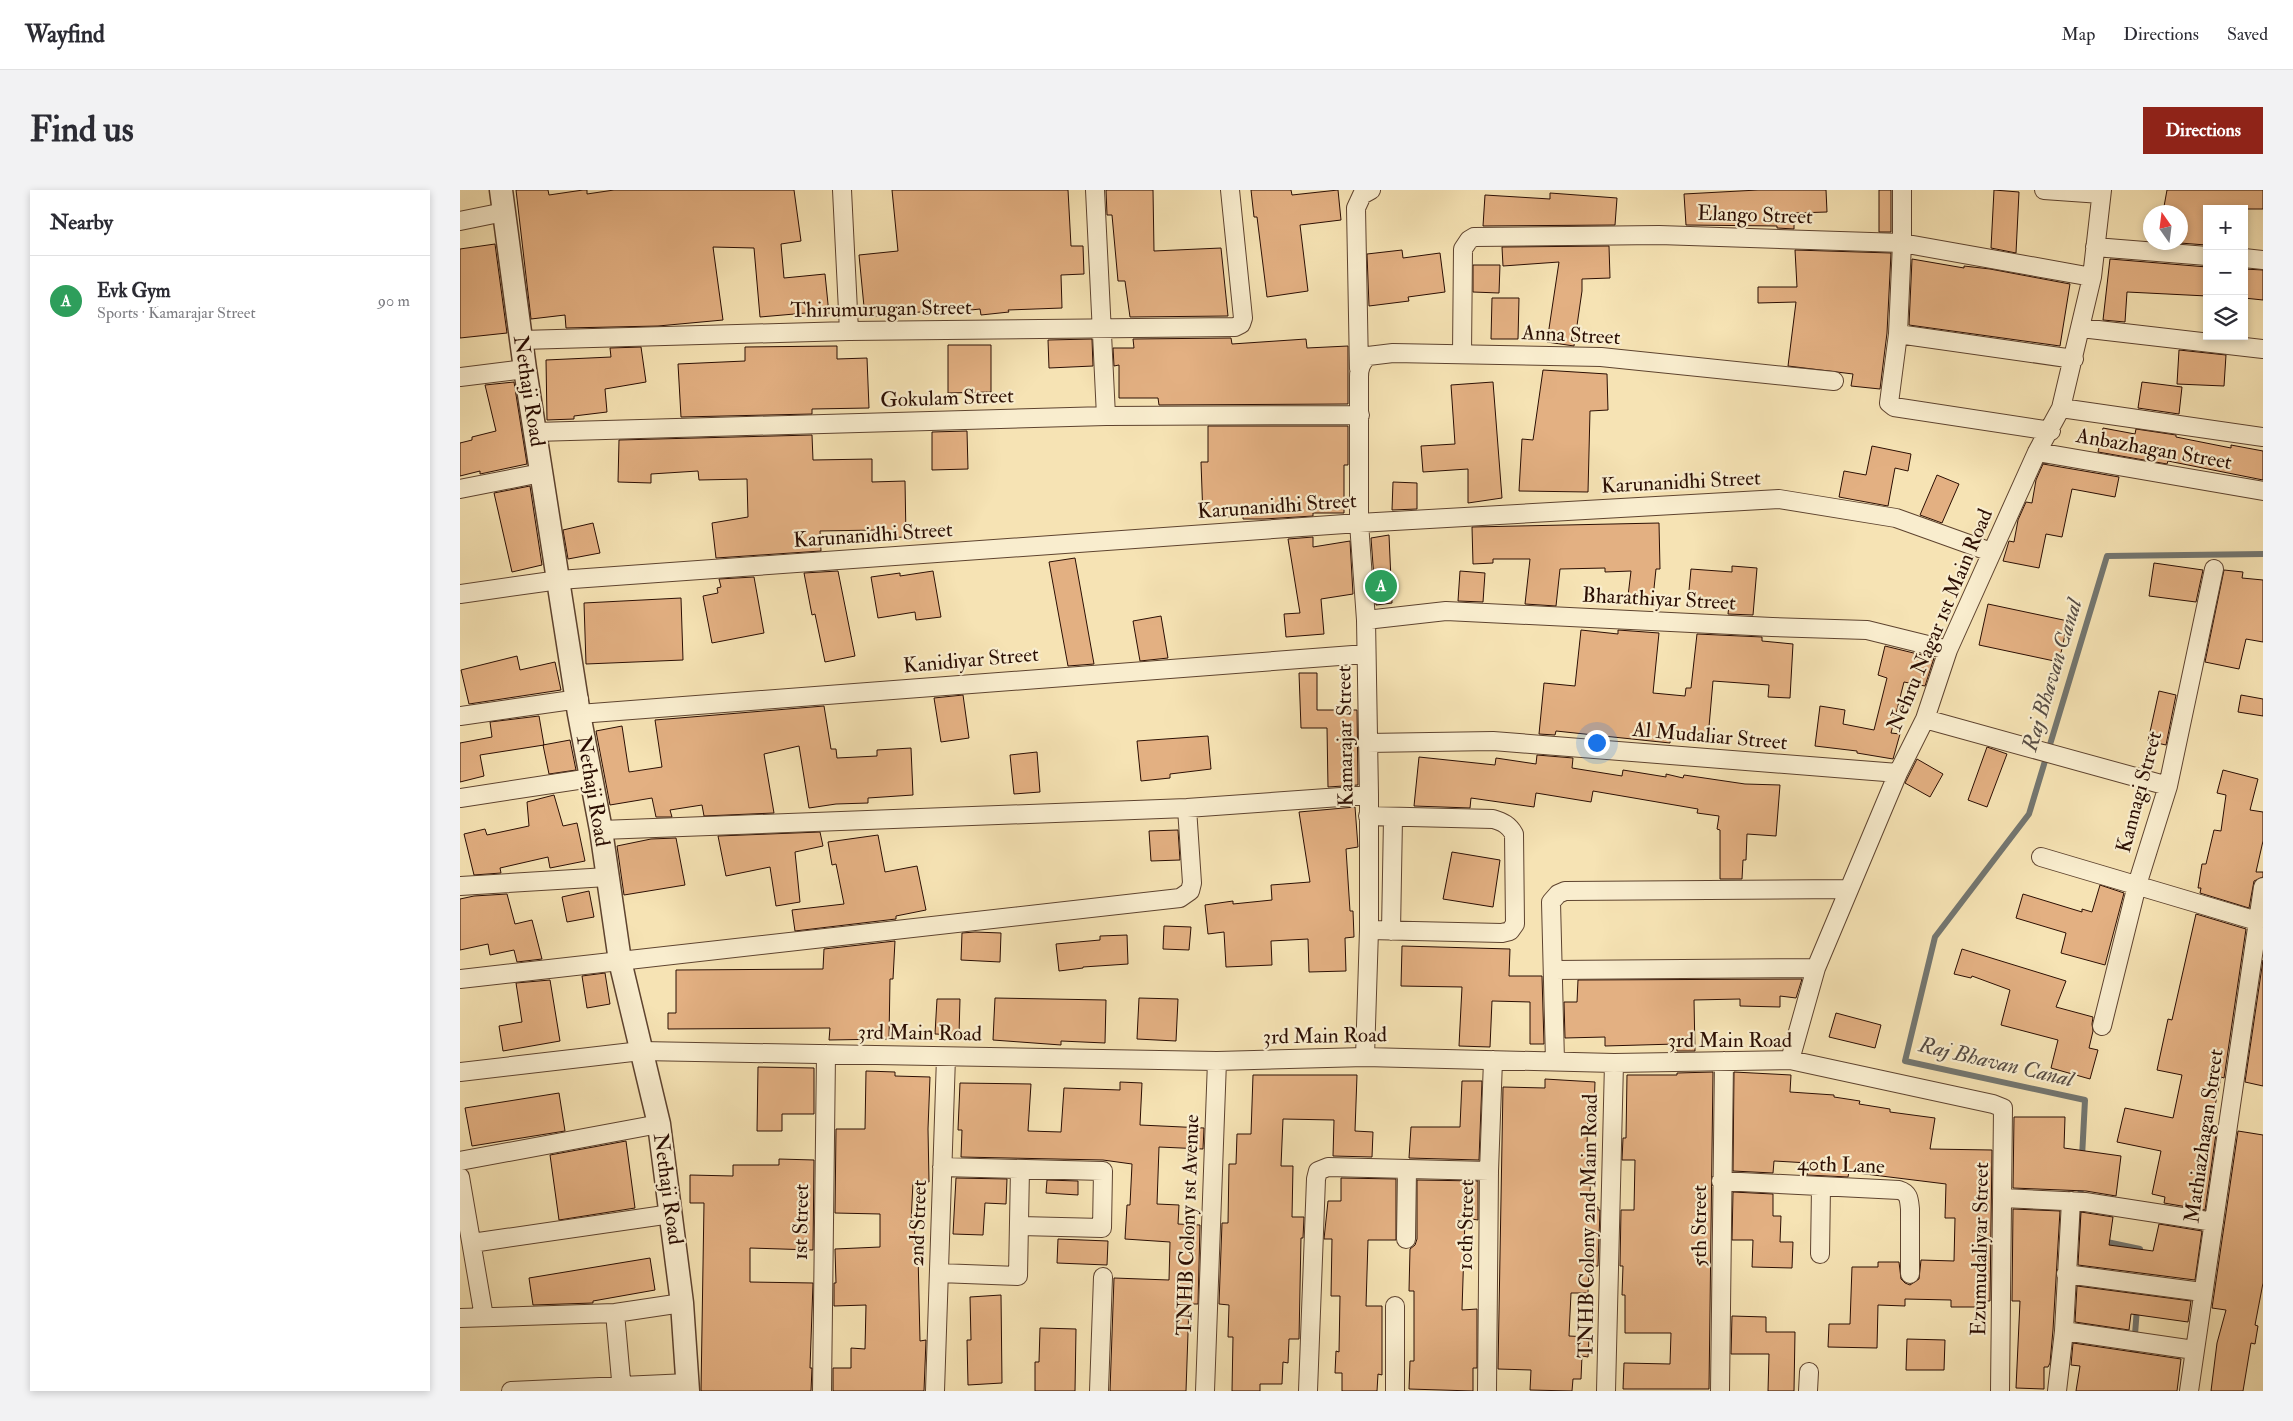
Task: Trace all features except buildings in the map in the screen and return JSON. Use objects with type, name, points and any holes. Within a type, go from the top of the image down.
[{"type":"street","name":"Nethaji Road","points":[[501,190],[541,473],[601,830],[620,961],[659,1124],[682,1303],[688,1387]]},
{"type":"street","points":[[842,190],[849,331]]},
{"type":"street","points":[[1095,190],[1100,330],[1106,416]]},
{"type":"street","name":"Thirumurugan Street","points":[[521,340],[849,331],[1100,330],[1235,327],[1241,324],[1242,310],[1230,190]]},
{"type":"street","points":[[1902,190],[1898,334],[1889,403],[1894,407],[2050,431]]},
{"type":"street","points":[[2044,190],[2101,192]]},
{"type":"street","points":[[1360,415],[1356,208],[1366,192]]},
{"type":"street","name":"Nehru Nagar 1st Main Road","points":[[1790,1060],[1816,968],[1898,773],[1925,718],[1948,650],[2038,452],[2062,408],[2092,277],[2101,192]]},
{"type":"street","points":[[460,221],[504,212]]},
{"type":"street","name":"Elango Street","points":[[1462,354],[1463,249],[1474,237],[1659,235],[1902,243],[2092,277]]},
{"type":"street","points":[[2095,247],[2203,256]]},
{"type":"street","points":[[2248,258],[2263,260]]},
{"type":"street","points":[[2081,328],[2263,349]]},
{"type":"street","points":[[1898,334],[2074,359]]},
{"type":"street","name":"Anna Street","points":[[1359,369],[1368,356],[1378,354],[1462,354],[1601,358],[1834,381]]},
{"type":"street","points":[[460,377],[525,369]]},
{"type":"street","points":[[2062,408],[2263,437]]},
{"type":"street","name":"Gokulam Street","points":[[535,432],[1106,416],[1360,415]]},
{"type":"street","name":"Kamarajar Street","points":[[1360,415],[1360,523],[1366,620],[1369,795],[1369,930],[1365,1057]]},
{"type":"street","name":"Anbazhagan Street","points":[[2038,452],[2263,491]]},
{"type":"street","points":[[460,489],[541,473]]},
{"type":"street","name":"Karunanidhi Street","points":[[460,594],[559,580],[1360,523],[1779,499],[1896,518],[1991,552]]},
{"type":"street","name":"Kannagi Street","points":[[2102,1026],[2137,885],[2168,786],[2214,569]]},
{"type":"street","name":"Bharathiyar Street","points":[[1366,620],[1446,611],[1772,628],[1867,630],[1948,650]]},
{"type":"street","name":"Kanidiyar Street","points":[[460,716],[1366,654]]},
{"type":"street","points":[[1925,718],[2168,786]]},
{"type":"street","name":"Al Mudaliar Street","points":[[1367,743],[1493,741],[1898,773]]},
{"type":"street","points":[[460,798],[591,778]]},
{"type":"street","points":[[601,830],[1186,808],[1369,795]]},
{"type":"street","points":[[460,979],[1180,898],[1190,891],[1192,883],[1186,808]]},
{"type":"street","points":[[1368,816],[1493,819],[1510,826],[1514,834],[1515,924],[1510,931],[1502,933],[1369,930]]},
{"type":"street","points":[[1391,931],[1393,818]]},
{"type":"street","points":[[2041,857],[2258,921]]},
{"type":"street","points":[[460,886],[607,877]]},
{"type":"street","name":"Mathiazhagan Street","points":[[2189,1391],[2202,1292],[2256,979],[2258,921],[2263,887]]},
{"type":"street","points":[[1555,1062],[1551,902],[1558,894],[1565,891],[1850,889]]},
{"type":"street","points":[[1553,970],[1816,968]]},
{"type":"street","name":"3rd Main Road","points":[[460,1072],[641,1051],[1216,1061],[1365,1057],[1614,1063],[1790,1060],[1993,1104],[2003,1108]]},
{"type":"street","name":"1st Street","points":[[822,1391],[826,1054]]},
{"type":"street","name":"2nd Street","points":[[935,1391],[946,1057]]},
{"type":"street","name":"10th Street","points":[[1487,1391],[1489,1171],[1493,1060]]},
{"type":"street","name":"TNHB Colony 1st Avenue","points":[[1205,1391],[1216,1061]]},
{"type":"street","name":"5th Street","points":[[1720,1391],[1721,1181],[1724,1061]]},
{"type":"street","name":"TNHB Colony 2nd Main Road","points":[[1606,1391],[1614,1063]]},
{"type":"street","name":"Ezumudaliyar Street","points":[[2000,1391],[2003,1108]]},
{"type":"street","points":[[460,1161],[659,1124]]},
{"type":"street","points":[[942,1167],[1103,1171],[1102,1228],[1020,1226]]},
{"type":"street","points":[[1308,1391],[1317,1174],[1323,1168],[1328,1167],[1489,1171]]},
{"type":"street","points":[[939,1273],[1018,1276],[1020,1169]]},
{"type":"street","points":[[1406,1238],[1407,1169]]},
{"type":"street","points":[[460,1177],[484,1317]]},
{"type":"street","name":"40th Lane","points":[[1721,1181],[1899,1190],[1905,1192],[1909,1199],[1910,1208],[1910,1274]]},
{"type":"street","points":[[1820,1254],[1821,1187]]},
{"type":"street","points":[[2003,1198],[2071,1201],[2214,1222]]},
{"type":"street","points":[[2057,1391],[2064,1331],[2071,1201]]},
{"type":"street","points":[[472,1243],[671,1214]]},
{"type":"street","points":[[2066,1274],[2202,1292]]},
{"type":"street","points":[[1099,1391],[1103,1277]]},
{"type":"street","points":[[460,1318],[615,1313],[682,1303]]},
{"type":"street","points":[[1395,1306],[1395,1391]]},
{"type":"street","points":[[615,1313],[622,1388]]},
{"type":"street","points":[[2064,1331],[2194,1350]]},
{"type":"street","points":[[1808,1391],[1809,1372]]},
{"type":"street","points":[[511,1391],[688,1387]]},
{"type":"waterway","name":"Raj Bhavan Canal","points":[[2082,1157],[2085,1100],[1905,1061],[1935,937],[2029,814],[2107,556],[2263,554]]},
{"type":"waterway","name":"Raj Bhavan Canal","points":[[2081,1182],[2079,1237],[2087,1238]]},
{"type":"waterway","name":"Raj Bhavan Canal","points":[[2102,1241],[2140,1249],[2139,1253]]},
{"type":"waterway","name":"Raj Bhavan Canal","points":[[2133,1361],[2137,1308]]},
{"type":"place","name":"Evk Gym","points":[[1381,586]]}]
